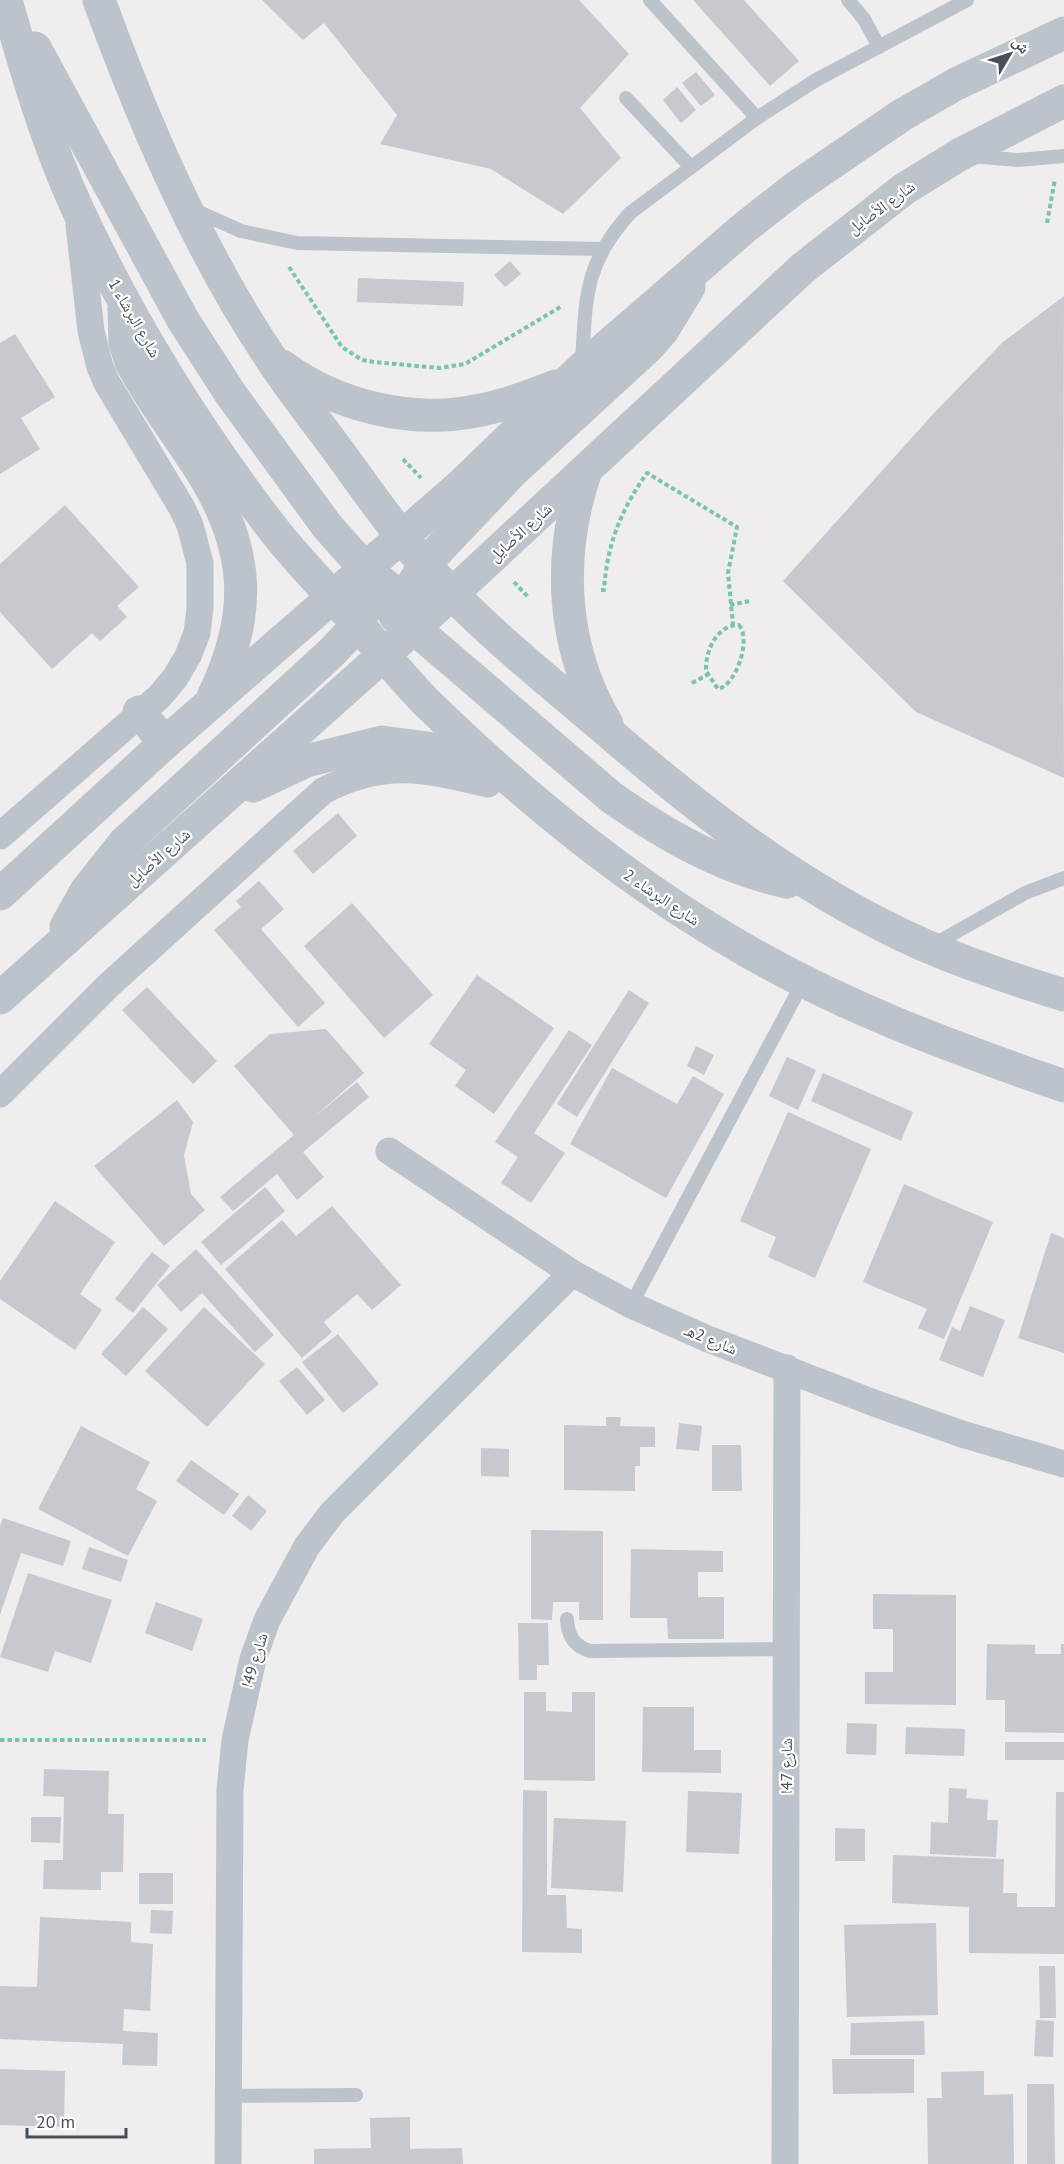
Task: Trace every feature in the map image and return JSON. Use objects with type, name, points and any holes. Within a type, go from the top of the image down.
[{"type":"street","name":"شارع البرشاء 1","points":[[8,0],[41,113],[76,206],[124,302],[200,426],[277,534],[333,598]]},
{"type":"street","points":[[8,0],[189,329],[230,393],[385,603],[611,797],[646,822],[682,843],[725,863],[770,878],[816,888]]},
{"type":"street","points":[[100,1],[150,128],[186,206],[226,283],[269,357],[402,538],[452,594],[514,652],[680,794],[750,845],[816,888],[884,927],[1064,995]]},
{"type":"street","name":"شارع الأصايل","points":[[385,603],[402,538],[575,374],[696,271],[795,188],[902,116],[956,84],[1064,33]]},
{"type":"street","name":"شارع الأصايل","points":[[0,894],[165,743],[333,598],[385,603],[452,594],[586,472],[802,268],[904,189],[959,155],[1064,101]]},
{"type":"street","points":[[0,836],[175,678],[188,656],[197,633],[200,608],[200,563],[190,525],[107,383],[100,367],[92,331],[76,206]]},
{"type":"street","points":[[58,945],[86,891],[124,843],[385,603],[513,471],[648,347],[676,312],[696,271]]},
{"type":"street","points":[[124,302],[123,322],[131,362],[210,487],[230,531],[238,560],[243,585],[239,619],[226,667],[209,704]]},
{"type":"street","points":[[269,357],[290,372],[336,396],[360,404],[410,413],[442,415],[506,404],[575,374]]},
{"type":"street","points":[[586,472],[570,530],[566,589],[571,629],[580,668],[595,704],[615,738]]},
{"type":"street","name":"شارع البرشاء 2","points":[[333,598],[385,603],[383,655],[424,700],[524,792],[589,846],[658,896],[729,941],[803,982],[872,1015],[933,1040],[1064,1086]]},
{"type":"street","name":"شارع الأصايل","points":[[0,998],[383,655]]},
{"type":"street","points":[[139,712],[165,743]]},
{"type":"street","points":[[203,818],[270,776],[306,761],[382,742],[435,749],[524,792]]},
{"type":"street","points":[[0,1094],[109,985],[323,792],[361,774],[402,768],[423,769],[524,792]]},
{"type":"street","name":"شارع 2هـ","points":[[389,1151],[572,1273],[631,1305],[708,1339],[962,1434],[1064,1464]]},
{"type":"street","name":"شارع 49ا","points":[[228,2164],[230,1790],[235,1740],[253,1659],[267,1620],[307,1546],[360,1482],[572,1273]]},
{"type":"street","name":"شارع 47ا","points":[[785,2164],[787,1368]]},
{"type":"lane","points":[[650,0],[757,118]]},
{"type":"lane","points":[[848,0],[864,19],[879,47]]},
{"type":"lane","points":[[575,374],[586,292],[592,270],[602,249],[630,213],[757,118],[816,80],[967,0]]},
{"type":"lane","points":[[626,98],[690,166]]},
{"type":"lane","points":[[959,155],[1018,160],[1061,157]]},
{"type":"lane","points":[[186,206],[241,231],[297,243],[602,249]]},
{"type":"lane","points":[[931,946],[1025,893],[1064,878]]},
{"type":"lane","points":[[631,1305],[803,982]]},
{"type":"lane","points":[[567,1619],[570,1636],[575,1643],[590,1651],[786,1649]]},
{"type":"lane","points":[[228,2096],[356,2094]]},
{"type":"path","points":[[1047,223],[1061,157]]},
{"type":"path","points":[[270,238],[342,347],[362,360],[439,368],[465,364],[586,292]]},
{"type":"path","points":[[566,589],[604,590],[609,546],[617,523],[647,473],[737,526],[730,550],[728,573],[733,625]]},
{"type":"path","points":[[730,605],[750,601]]},
{"type":"path","points":[[733,625],[739,625],[744,631],[745,651],[722,689],[715,687],[707,675],[705,662],[714,639],[733,625]]},
{"type":"path","points":[[692,683],[707,675]]},
{"type":"path","points":[[0,1740],[235,1740]]},
{"type":"building","points":[[262,0],[579,0],[629,54],[580,108],[621,158],[563,214],[491,169],[380,144],[397,115],[324,23],[303,40]]},
{"type":"building","points":[[693,0],[744,0],[799,61],[770,86]]},
{"type":"building","points":[[696,72],[715,95],[701,106],[682,83]]},
{"type":"building","points":[[677,87],[696,110],[681,123],[663,100]]},
{"type":"building","points":[[510,261],[521,274],[505,287],[494,275]]},
{"type":"building","points":[[358,278],[464,282],[463,306],[357,302]]},
{"type":"building","points":[[1064,296],[1064,778],[916,712],[783,581],[934,413],[1003,342]]},
{"type":"building","points":[[15,334],[55,397],[21,418],[40,449],[0,474],[0,343]]},
{"type":"building","points":[[65,505],[139,587],[117,606],[127,617],[100,641],[92,633],[52,669],[0,612],[0,564]]},
{"type":"building","points":[[338,813],[357,836],[313,874],[293,851]]},
{"type":"building","points":[[259,881],[284,909],[261,929],[325,1003],[298,1027],[214,930],[241,907],[236,901]]},
{"type":"building","points":[[352,903],[433,995],[384,1038],[304,946]]},
{"type":"building","points":[[477,975],[554,1028],[494,1114],[455,1086],[466,1070],[429,1044]]},
{"type":"building","points":[[147,987],[217,1061],[193,1084],[122,1010]]},
{"type":"building","points":[[629,990],[649,1003],[577,1117],[557,1104]]},
{"type":"building","points":[[326,1029],[364,1073],[314,1117],[357,1082],[369,1097],[303,1152],[324,1177],[297,1200],[277,1174],[233,1211],[220,1197],[294,1135],[234,1066],[270,1034]]},
{"type":"building","points":[[569,1030],[592,1045],[534,1133],[565,1153],[531,1203],[501,1183],[518,1157],[495,1142]]},
{"type":"building","points":[[696,1046],[714,1055],[704,1075],[687,1066]]},
{"type":"building","points":[[787,1057],[816,1070],[798,1110],[769,1096]]},
{"type":"building","points":[[612,1068],[677,1104],[693,1076],[724,1094],[666,1198],[570,1144]]},
{"type":"building","points":[[823,1073],[913,1112],[901,1141],[811,1101]]},
{"type":"building","points":[[177,1100],[193,1122],[184,1155],[191,1194],[205,1210],[164,1246],[94,1166]]},
{"type":"building","points":[[788,1112],[871,1149],[815,1278],[768,1257],[776,1237],[740,1221]]},
{"type":"building","points":[[904,1184],[993,1222],[944,1339],[918,1328],[927,1309],[863,1282]]},
{"type":"building","points":[[265,1187],[285,1211],[221,1265],[201,1242]]},
{"type":"building","points":[[55,1201],[115,1242],[80,1294],[102,1310],[75,1350],[0,1299],[0,1281]]},
{"type":"building","points":[[332,1206],[401,1285],[372,1310],[357,1294],[324,1322],[332,1332],[302,1358],[225,1269],[282,1220],[296,1236]]},
{"type":"building","points":[[1051,1233],[1064,1238],[1064,1353],[1018,1338]]},
{"type":"building","points":[[196,1249],[274,1335],[255,1352],[202,1293],[181,1312],[157,1285]]},
{"type":"building","points":[[152,1252],[170,1266],[133,1313],[115,1299]]},
{"type":"building","points":[[970,1306],[1005,1320],[983,1377],[939,1360],[952,1327],[960,1331]]},
{"type":"building","points":[[143,1307],[168,1329],[126,1376],[101,1354]]},
{"type":"building","points":[[204,1307],[265,1364],[207,1427],[145,1371]]},
{"type":"building","points":[[338,1334],[379,1384],[343,1413],[302,1362]]},
{"type":"building","points":[[297,1367],[325,1400],[307,1415],[279,1381]]},
{"type":"building","points":[[606,1417],[621,1417],[620,1426],[655,1427],[655,1447],[640,1447],[640,1466],[635,1466],[635,1491],[564,1490],[564,1425],[606,1426]]},
{"type":"building","points":[[679,1423],[702,1426],[699,1451],[676,1449]]},
{"type":"building","points":[[81,1426],[150,1462],[136,1489],[157,1501],[128,1556],[38,1509]]},
{"type":"building","points":[[712,1445],[741,1445],[742,1491],[712,1491]]},
{"type":"building","points":[[481,1448],[509,1449],[509,1477],[481,1476]]},
{"type":"building","points":[[191,1460],[239,1494],[224,1515],[176,1481]]},
{"type":"building","points":[[248,1495],[267,1511],[251,1531],[232,1516]]},
{"type":"building","points":[[3,1518],[71,1541],[63,1566],[21,1553],[0,1615],[0,1526]]},
{"type":"building","points":[[531,1530],[603,1531],[603,1620],[579,1620],[579,1602],[553,1602],[552,1620],[531,1619]]},
{"type":"building","points":[[89,1547],[128,1560],[121,1582],[82,1569]]},
{"type":"building","points":[[631,1549],[723,1551],[723,1572],[698,1572],[698,1597],[724,1597],[724,1639],[668,1639],[667,1618],[630,1618]]},
{"type":"building","points":[[28,1573],[112,1600],[91,1663],[55,1651],[48,1672],[0,1657]]},
{"type":"building","points":[[873,1594],[956,1595],[956,1705],[865,1704],[865,1672],[893,1672],[893,1629],[873,1629]]},
{"type":"building","points":[[156,1602],[203,1619],[192,1651],[145,1633]]},
{"type":"building","points":[[518,1623],[548,1623],[549,1665],[537,1665],[537,1680],[519,1680]]},
{"type":"building","points":[[987,1644],[1035,1645],[1035,1654],[1061,1654],[1061,1644],[1064,1644],[1064,1733],[1005,1732],[1005,1700],[986,1700]]},
{"type":"building","points":[[524,1692],[546,1692],[546,1711],[572,1712],[572,1692],[595,1692],[595,1781],[524,1780]]},
{"type":"building","points":[[643,1707],[694,1707],[694,1750],[721,1750],[721,1773],[642,1772]]},
{"type":"building","points":[[847,1723],[877,1724],[876,1755],[846,1754]]},
{"type":"building","points":[[906,1727],[965,1729],[964,1756],[905,1754]]},
{"type":"building","points":[[1005,1742],[1064,1742],[1064,1760],[1005,1760]]},
{"type":"building","points":[[44,1769],[109,1771],[108,1814],[124,1814],[123,1872],[101,1872],[101,1890],[43,1889],[44,1860],[63,1860],[64,1797],[43,1796]]},
{"type":"building","points":[[949,1788],[967,1789],[966,1798],[988,1800],[987,1820],[998,1820],[996,1857],[930,1854],[931,1822],[948,1823]]},
{"type":"building","points":[[523,1790],[547,1791],[547,1895],[566,1895],[567,1928],[582,1929],[582,1953],[522,1952]]},
{"type":"building","points":[[688,1791],[742,1793],[739,1854],[686,1852]]},
{"type":"building","points":[[1056,1792],[1064,1792],[1064,1954],[969,1953],[969,1907],[892,1903],[893,1855],[1004,1859],[1003,1893],[1017,1893],[1017,1907],[1055,1907]]},
{"type":"building","points":[[31,1817],[61,1817],[60,1843],[31,1842]]},
{"type":"building","points":[[554,1818],[626,1821],[623,1892],[551,1888]]},
{"type":"building","points":[[835,1828],[865,1829],[865,1861],[835,1861]]},
{"type":"building","points":[[139,1873],[173,1873],[173,1904],[139,1904]]},
{"type":"building","points":[[151,1910],[173,1911],[172,1934],[150,1933]]},
{"type":"building","points":[[40,1917],[131,1922],[131,1942],[153,1944],[150,2011],[124,2009],[123,2031],[158,2033],[157,2066],[122,2065],[123,2044],[0,2039],[0,1986],[37,1987]]},
{"type":"building","points":[[936,1923],[938,2015],[847,2017],[844,1925]]},
{"type":"building","points":[[1039,1966],[1055,1966],[1056,2018],[1040,2018]]},
{"type":"building","points":[[1036,2020],[1054,2021],[1053,2057],[1034,2056]]},
{"type":"building","points":[[924,2021],[925,2055],[850,2055],[851,2023]]},
{"type":"building","points":[[832,2059],[914,2059],[914,2093],[833,2094]]},
{"type":"building","points":[[0,2069],[65,2071],[64,2127],[0,2125]]},
{"type":"building","points":[[984,2071],[984,2095],[1013,2094],[1014,2164],[928,2164],[927,2098],[942,2098],[941,2072]]},
{"type":"building","points":[[1027,2084],[1054,2084],[1055,2164],[1027,2164]]},
{"type":"building","points":[[410,2117],[410,2149],[462,2148],[463,2164],[314,2164],[314,2149],[371,2148],[370,2118]]}]
